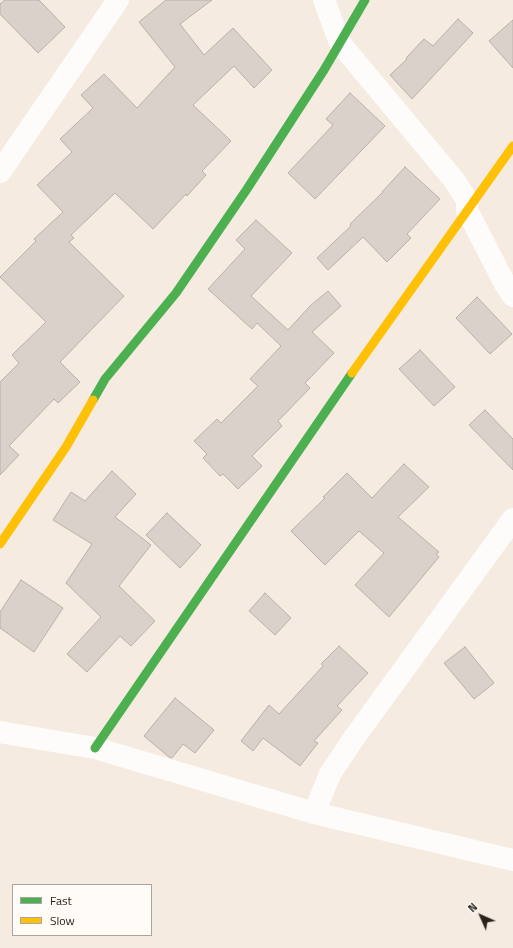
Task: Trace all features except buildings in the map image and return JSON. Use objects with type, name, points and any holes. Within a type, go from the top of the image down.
[{"type":"street","points":[[0,172],[118,0]]},
{"type":"street","points":[[324,0],[340,44],[454,180],[467,200],[467,210],[505,284],[513,296]]},
{"type":"street","points":[[0,544],[66,447],[104,379],[176,293],[247,189],[340,44],[365,0]]},
{"type":"street","points":[[95,748],[370,347],[513,146]]},
{"type":"street","points":[[314,812],[330,774],[354,738],[513,519]]},
{"type":"street","points":[[0,732],[95,748],[314,812],[513,860]]},
{"type":"traffic: fast","points":[[93,400],[105,379],[176,293],[247,189],[324,70],[365,0]]},
{"type":"traffic: fast","points":[[95,748],[352,373]]},
{"type":"traffic: slow","points":[[352,373],[513,146]]},
{"type":"traffic: slow","points":[[0,544],[66,447],[93,400]]}]
